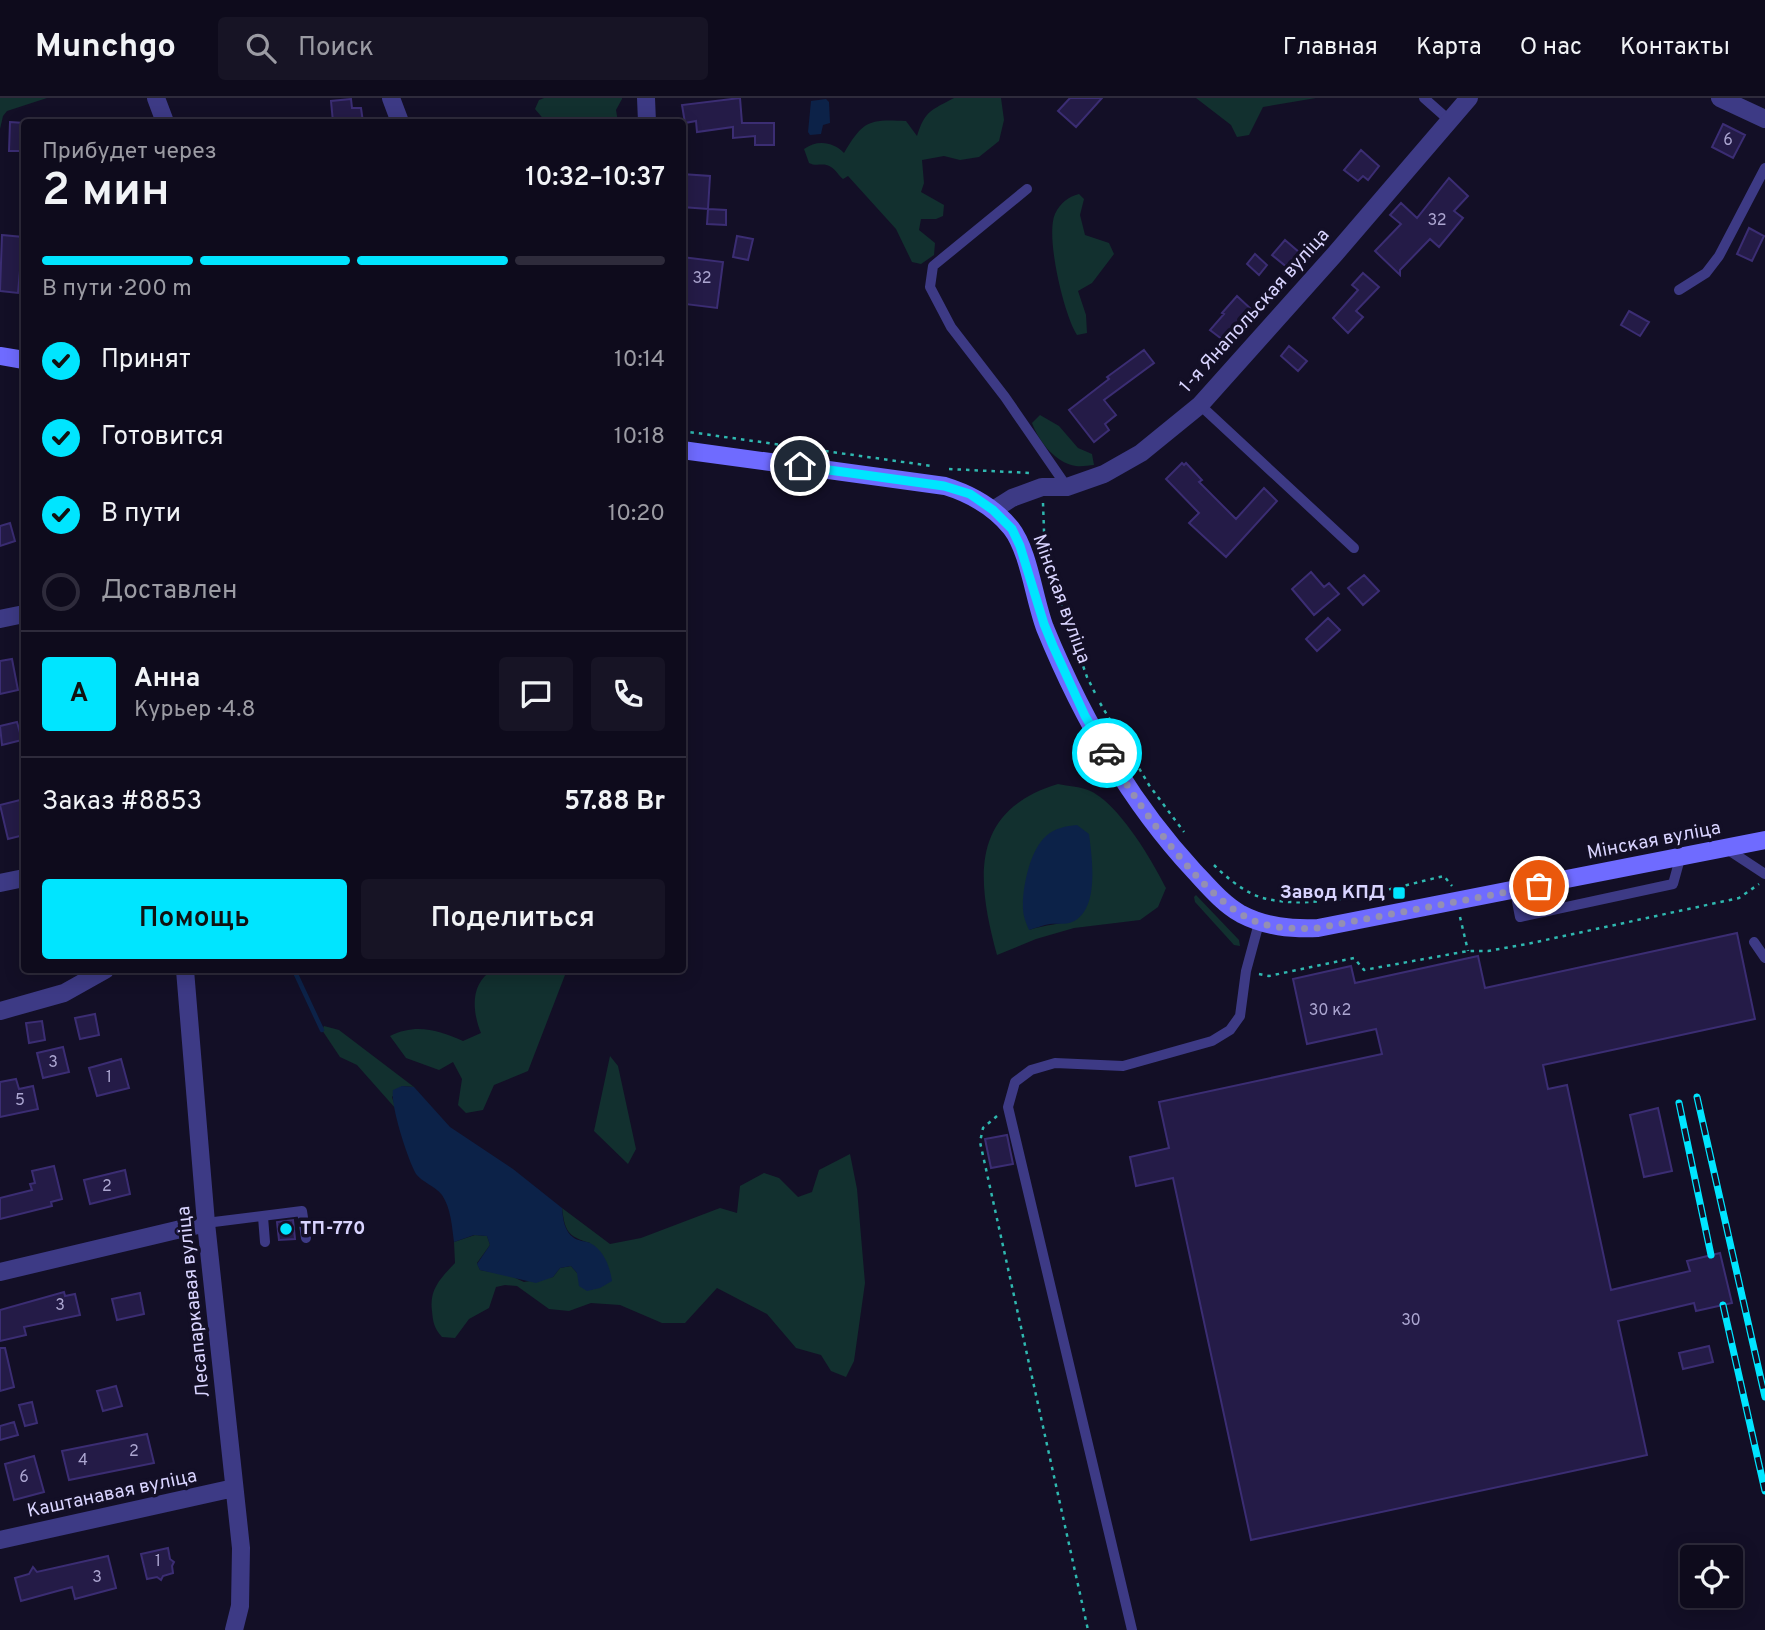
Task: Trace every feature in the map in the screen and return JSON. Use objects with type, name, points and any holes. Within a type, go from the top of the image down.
[{"type":"main road","points":[[0,356],[21,360]]},
{"type":"main road","name":"Мінская вуліца","points":[[686,451],[944,486],[970,494],[993,510],[1012,529],[1062,669],[1085,716],[1121,776],[1161,832],[1217,896],[1238,912],[1259,923],[1289,929],[1318,928],[1765,840]]},
{"type":"street","points":[[156,98],[164,119]]},
{"type":"street","points":[[391,98],[399,119]]},
{"type":"street","points":[[646,98],[647,119]]},
{"type":"street","name":"1-я Янапольская вуліца","points":[[993,510],[1012,498],[1042,487],[1067,487],[1104,474],[1141,453],[1200,405],[1291,305],[1469,98]]},
{"type":"street","points":[[1720,98],[1765,119]]},
{"type":"street","points":[[0,620],[21,615]]},
{"type":"street","points":[[0,883],[21,879]]},
{"type":"street","points":[[0,1011],[64,993],[100,973]]},
{"type":"street","name":"Лесапаркавая вуліца","points":[[185,973],[206,1223],[241,1548],[240,1605],[234,1630]]},
{"type":"street","points":[[0,1272],[206,1223]]},
{"type":"street","name":"Каштанавая вуліца","points":[[0,1540],[234,1488]]},
{"type":"lane","points":[[1424,98],[1450,121]]},
{"type":"lane","points":[[1679,290],[1706,273],[1719,256],[1765,168]]},
{"type":"lane","points":[[1027,189],[933,266],[930,287],[951,327],[1005,397],[1067,487]]},
{"type":"lane","points":[[1200,405],[1354,548]]},
{"type":"lane","points":[[1726,848],[1765,874]]},
{"type":"lane","points":[[1515,891],[1520,917],[1673,884],[1681,855]]},
{"type":"lane","points":[[1132,1630],[1008,1107],[1015,1082],[1031,1070],[1055,1063],[1123,1066],[1212,1041],[1230,1030],[1240,1016],[1246,971],[1259,923]]},
{"type":"lane","points":[[1754,942],[1765,958]]},
{"type":"lane","points":[[206,1223],[302,1211],[306,1238]]},
{"type":"lane","points":[[263,1217],[265,1242]]},
{"type":"path","points":[[686,432],[936,466]]},
{"type":"path","points":[[948,468],[1037,474]]},
{"type":"path","points":[[1043,496],[1045,558],[1087,677],[1149,785],[1190,839]]},
{"type":"path","points":[[1207,859],[1227,878],[1262,897],[1306,902],[1371,893],[1444,876],[1455,891]]},
{"type":"path","points":[[1246,971],[1269,976],[1354,958],[1364,970],[1468,951],[1489,951],[1739,898],[1765,881]]},
{"type":"path","points":[[1460,917],[1468,951]]},
{"type":"path","points":[[1008,1107],[983,1128],[980,1142],[1088,1630]]},
{"type":"green space","points":[[0,98],[47,98],[7,111],[0,129]]},
{"type":"green space","points":[[622,98],[616,110],[618,119],[543,119],[535,109],[539,100]]},
{"type":"green space","points":[[954,98],[1001,98],[1004,120],[999,141],[979,157],[960,160],[944,156],[922,160],[924,183],[921,192],[944,205],[943,216],[921,219],[919,230],[935,243],[934,255],[921,264],[912,262],[896,229],[848,176],[843,179],[828,166],[809,163],[804,149],[825,143],[844,153],[862,128],[883,121],[906,121],[917,136],[926,116]]},
{"type":"green space","points":[[1196,98],[1316,98],[1263,107],[1249,135],[1237,137],[1231,125]]},
{"type":"green space","points":[[1079,194],[1084,199],[1080,215],[1085,235],[1109,243],[1114,254],[1092,283],[1078,291],[1086,315],[1087,333],[1077,335],[1057,275],[1052,239],[1055,214],[1068,199]]},
{"type":"green space","points":[[1040,415],[1059,426],[1078,448],[1092,454],[1094,465],[1076,466],[1055,456],[1043,444],[1032,423]]},
{"type":"green space","points":[[1058,784],[1085,789],[1109,804],[1132,831],[1166,888],[1158,907],[1140,920],[1074,928],[1036,939],[997,955],[985,901],[986,852],[994,830],[1008,812],[1029,796]],"holes":[[[1092,878],[1085,907],[1074,919],[1029,930]]]},
{"type":"green space","points":[[1196,895],[1239,940],[1240,946],[1234,945],[1195,902]]},
{"type":"green space","points":[[490,973],[565,975],[528,1071],[494,1085],[483,1110],[466,1113],[458,1105],[462,1079],[453,1062],[439,1070],[406,1058],[390,1036],[418,1029],[445,1034],[463,1041],[481,1033],[475,998],[480,982]]},
{"type":"green space","points":[[324,1026],[339,1030],[414,1087],[402,1086],[392,1097],[396,1109],[357,1065],[340,1057],[322,1030]]},
{"type":"green space","points":[[610,1056],[618,1066],[636,1149],[628,1164],[594,1131]]},
{"type":"green space","points":[[850,1154],[857,1189],[865,1283],[854,1361],[846,1377],[831,1371],[821,1355],[796,1348],[767,1314],[717,1288],[685,1323],[662,1323],[620,1305],[591,1303],[569,1311],[549,1309],[517,1286],[505,1285],[496,1287],[489,1308],[469,1319],[455,1338],[442,1337],[433,1322],[432,1296],[441,1279],[455,1263],[454,1242],[475,1235],[487,1236],[490,1245],[477,1263],[480,1270],[511,1276],[524,1282],[553,1277],[560,1268],[571,1266],[577,1273],[590,1243],[568,1232],[562,1208],[610,1244],[641,1238],[720,1208],[737,1213],[740,1186],[764,1173],[779,1178],[798,1197],[812,1192],[819,1170]]},
{"type":"water","points":[[826,99],[829,102],[830,123],[823,125],[821,134],[810,135],[811,101]]},
{"type":"water","points":[[1077,825],[1089,834],[1092,882],[1087,907],[1081,916],[1072,922],[1047,924],[1029,930],[1023,900],[1028,870],[1036,850],[1040,842],[1053,831]]},
{"type":"water","points":[[402,1086],[414,1087],[450,1127],[513,1169],[562,1208],[568,1232],[576,1239],[595,1246],[603,1254],[612,1281],[587,1291],[579,1286],[577,1273],[571,1266],[560,1268],[553,1277],[536,1283],[480,1270],[477,1264],[490,1245],[487,1236],[474,1235],[454,1242],[445,1200],[416,1174],[413,1167],[394,1107],[393,1090]]},
{"type":"building","points":[[740,98],[742,123],[774,123],[774,145],[755,145],[755,136],[733,138],[733,127],[697,132],[696,121],[686,123],[682,105]]},
{"type":"building","points":[[1070,98],[1102,98],[1076,127],[1058,111]]},
{"type":"building","points":[[351,99],[352,108],[361,108],[363,119],[333,119],[331,101]]},
{"type":"building","points":[[10,122],[21,123],[21,151],[9,151]]},
{"type":"building","points":[[1723,124],[1745,135],[1733,158],[1712,147]]},
{"type":"building","points":[[1361,150],[1379,166],[1368,180],[1363,176],[1358,181],[1344,170]]},
{"type":"building","points":[[686,174],[710,176],[708,209],[686,207]]},
{"type":"building","points":[[1449,178],[1468,196],[1454,211],[1463,218],[1439,247],[1430,239],[1400,270],[1400,275],[1375,251],[1401,224],[1390,215],[1401,203],[1417,218]]},
{"type":"building","points":[[708,209],[726,210],[726,225],[707,224]]},
{"type":"building","points":[[1749,228],[1764,236],[1752,261],[1737,254]]},
{"type":"building","points":[[2,235],[21,237],[18,293],[0,291]]},
{"type":"building","points":[[737,236],[753,239],[748,260],[733,257]]},
{"type":"building","points":[[1285,240],[1300,253],[1288,268],[1272,255]]},
{"type":"building","points":[[1255,254],[1267,265],[1259,275],[1247,264]]},
{"type":"building","points":[[686,257],[723,262],[717,308],[686,304]]},
{"type":"building","points":[[1363,273],[1379,287],[1356,311],[1363,317],[1348,333],[1333,318],[1358,290],[1352,285]]},
{"type":"building","points":[[1237,296],[1252,310],[1223,340],[1210,330]]},
{"type":"building","points":[[1629,311],[1649,322],[1640,336],[1621,325]]},
{"type":"building","points":[[1289,346],[1307,361],[1298,371],[1281,356]]},
{"type":"building","points":[[1144,350],[1154,363],[1104,400],[1116,415],[1105,424],[1109,430],[1094,442],[1069,410]]},
{"type":"building","points":[[1182,463],[1186,463],[1202,480],[1199,482],[1236,519],[1264,488],[1277,501],[1226,557],[1189,523],[1199,513],[1166,479]]},
{"type":"building","points":[[10,523],[15,541],[0,546],[0,526]]},
{"type":"building","points":[[1311,572],[1324,587],[1329,583],[1339,594],[1314,615],[1292,589]]},
{"type":"building","points":[[1364,575],[1379,591],[1363,605],[1348,588]]},
{"type":"building","points":[[1328,618],[1340,630],[1317,651],[1306,639]]},
{"type":"building","points":[[12,659],[18,690],[0,694],[0,661]]},
{"type":"building","points":[[17,722],[21,740],[2,745],[0,726]]},
{"type":"building","points":[[21,800],[21,836],[8,839],[0,805]]},
{"type":"building","points":[[1737,933],[1755,1019],[1543,1065],[1548,1089],[1567,1085],[1611,1290],[1690,1271],[1687,1261],[1720,1253],[1732,1303],[1696,1311],[1694,1303],[1618,1321],[1647,1455],[1251,1540],[1173,1178],[1136,1186],[1130,1157],[1169,1148],[1159,1102],[1382,1054],[1376,1029],[1307,1044],[1293,979],[1351,966],[1355,983],[1478,956],[1485,988]]},
{"type":"building","points":[[95,1014],[99,1035],[80,1039],[75,1018]]},
{"type":"building","points":[[42,1021],[45,1040],[29,1043],[26,1023]]},
{"type":"building","points":[[63,1047],[69,1072],[43,1078],[37,1053]]},
{"type":"building","points":[[121,1059],[129,1088],[97,1096],[89,1068]]},
{"type":"building","points":[[16,1079],[19,1089],[33,1086],[38,1109],[0,1117],[0,1082]]},
{"type":"building","points":[[1658,1108],[1672,1171],[1644,1177],[1630,1115]]},
{"type":"building","points":[[1007,1135],[1013,1164],[991,1168],[985,1139]]},
{"type":"building","points":[[54,1166],[62,1199],[51,1202],[52,1206],[0,1219],[0,1198],[32,1190],[30,1184],[35,1183],[32,1171]]},
{"type":"building","points":[[125,1170],[130,1194],[90,1204],[84,1180]]},
{"type":"building","name":"ТП-770","points":[[293,1220],[295,1239],[279,1240],[277,1222]]},
{"type":"building","points":[[64,1292],[65,1296],[75,1294],[80,1315],[24,1327],[26,1335],[0,1341],[0,1310]]},
{"type":"building","points":[[140,1293],[144,1314],[117,1320],[112,1299]]},
{"type":"building","points":[[1709,1346],[1713,1362],[1683,1369],[1679,1353]]},
{"type":"building","points":[[0,1348],[5,1348],[14,1387],[0,1391]]},
{"type":"building","points":[[116,1386],[122,1406],[103,1411],[97,1391]]},
{"type":"building","points":[[32,1402],[37,1423],[25,1426],[19,1405]]},
{"type":"building","points":[[14,1422],[18,1435],[0,1440],[0,1426]]},
{"type":"building","points":[[147,1434],[154,1463],[69,1480],[62,1451]]},
{"type":"building","points":[[34,1456],[44,1492],[14,1500],[5,1464]]},
{"type":"building","points":[[168,1548],[170,1559],[174,1562],[173,1573],[163,1576],[161,1580],[157,1577],[147,1579],[141,1554]]},
{"type":"building","points":[[108,1556],[116,1588],[75,1599],[72,1587],[21,1601],[15,1578],[29,1574],[33,1567],[37,1572]]},
{"type":"waterway","points":[[295,973],[322,1030]]},
{"type":"railway","points":[[1697,1097],[1765,1397]]},
{"type":"railway","points":[[1679,1103],[1711,1255]]},
{"type":"railway","points":[[1723,1305],[1765,1491]]},
{"type":"way so far","points":[[1107,753],[1161,832],[1187,863],[1217,896],[1238,912],[1259,923],[1289,929],[1318,928],[1539,886]]},
{"type":"place","name":"Завод КПД","points":[[1399,893]]},
{"type":"place","name":"ТП-770","points":[[286,1229]]},
{"type":"route","points":[[800,466],[944,486],[970,494],[993,510],[1012,529],[1020,546],[1044,624],[1062,669],[1107,753]]}]
